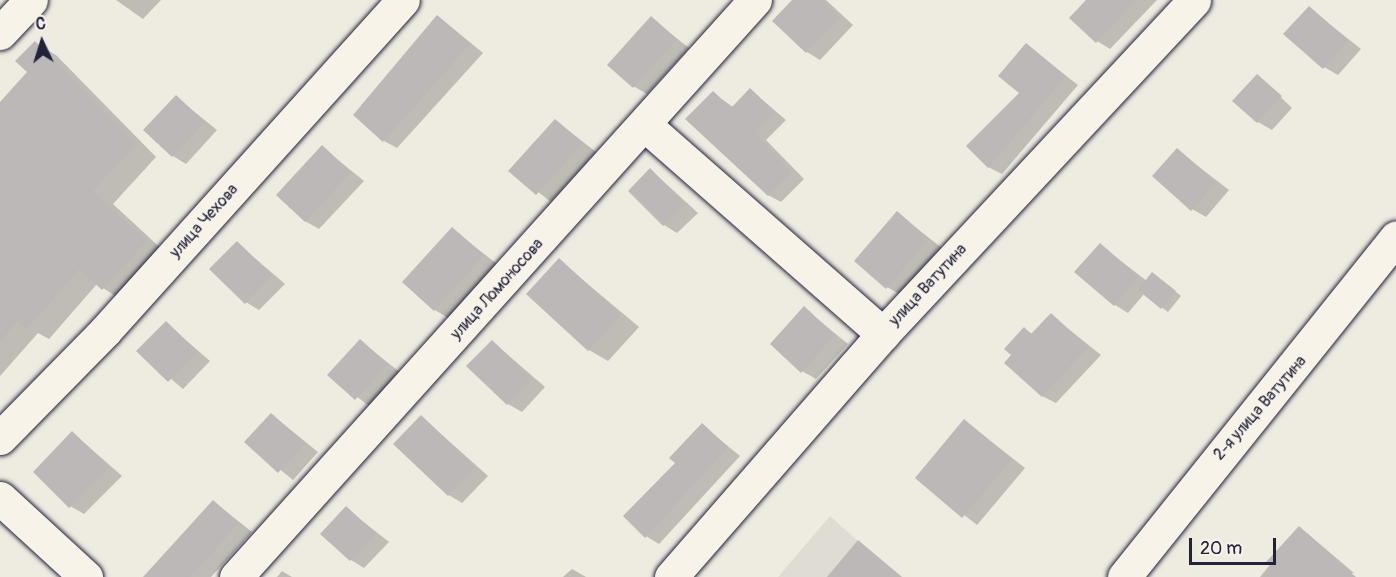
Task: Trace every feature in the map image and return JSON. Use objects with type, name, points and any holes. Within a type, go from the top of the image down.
[{"type":"street","points":[[0,33],[31,0]]},
{"type":"street","name":"улица Чехова","points":[[0,438],[105,332],[403,0]]},
{"type":"street","name":"улица Ломоносова","points":[[236,577],[645,125],[755,0]]},
{"type":"street","name":"улица Ватутина","points":[[671,577],[883,334],[1194,0]]},
{"type":"street","points":[[645,125],[883,334]]},
{"type":"street","name":"2-я улица Ватутина","points":[[1124,577],[1396,238]]},
{"type":"street","points":[[0,498],[86,577]]},
{"type":"shaded area","points":[[830,516],[898,577],[778,577]]},
{"type":"building","points":[[792,0],[823,0],[840,17],[806,53],[772,21]]},
{"type":"building","points":[[1086,0],[1136,0],[1096,43],[1069,18]]},
{"type":"building","points":[[1309,6],[1348,40],[1323,69],[1283,34]]},
{"type":"building","points":[[437,15],[470,44],[383,142],[353,115]]},
{"type":"building","points":[[651,16],[677,39],[633,88],[607,65]]},
{"type":"building","points":[[35,41],[136,144],[93,191],[147,241],[102,290],[79,269],[27,329],[18,321],[0,341],[0,102],[27,72],[15,61]]},
{"type":"building","points":[[1026,43],[1066,76],[988,168],[966,146],[1019,93],[998,76]]},
{"type":"building","points":[[1257,74],[1282,96],[1257,123],[1232,101]]},
{"type":"building","points":[[750,88],[775,112],[754,133],[792,172],[768,196],[685,119],[713,91],[731,108]]},
{"type":"building","points":[[176,95],[205,122],[172,157],[143,130]]},
{"type":"building","points":[[555,119],[583,143],[536,195],[508,171]]},
{"type":"building","points":[[322,145],[351,172],[305,222],[276,195]]},
{"type":"building","points":[[1177,148],[1216,182],[1191,211],[1152,176]]},
{"type":"building","points":[[650,168],[685,204],[663,226],[628,191]]},
{"type":"building","points":[[897,211],[929,239],[886,289],[854,261]]},
{"type":"building","points":[[452,227],[484,255],[434,311],[402,282]]},
{"type":"building","points":[[237,241],[272,275],[245,304],[209,269]]},
{"type":"building","points":[[1100,243],[1139,277],[1114,306],[1074,272]]},
{"type":"building","points":[[559,258],[621,315],[588,351],[526,294]]},
{"type":"building","points":[[1152,272],[1176,291],[1161,309],[1138,290]]},
{"type":"building","points":[[804,306],[835,335],[801,373],[770,344]]},
{"type":"building","points":[[1051,313],[1088,347],[1042,397],[1004,363],[1011,355],[1004,349],[1024,327],[1031,334]]},
{"type":"building","points":[[166,321],[198,352],[168,382],[136,351]]},
{"type":"building","points":[[360,339],[388,364],[355,400],[327,375]]},
{"type":"building","points":[[492,340],[532,379],[507,405],[466,366]]},
{"type":"building","points":[[271,413],[305,443],[278,473],[244,442]]},
{"type":"building","points":[[421,415],[475,467],[448,496],[393,444]]},
{"type":"building","points":[[964,419],[1012,459],[962,518],[915,478]]},
{"type":"building","points":[[702,423],[728,447],[645,538],[623,516],[675,463],[669,458]]},
{"type":"building","points":[[72,431],[109,467],[69,508],[33,472]]},
{"type":"building","points":[[213,500],[239,523],[190,577],[143,577]]},
{"type":"building","points":[[346,506],[376,534],[350,561],[320,534]]},
{"type":"building","points":[[1299,526],[1356,577],[1262,577],[1272,566],[1266,562]]},
{"type":"building","points":[[858,540],[902,577],[827,577]]}]
